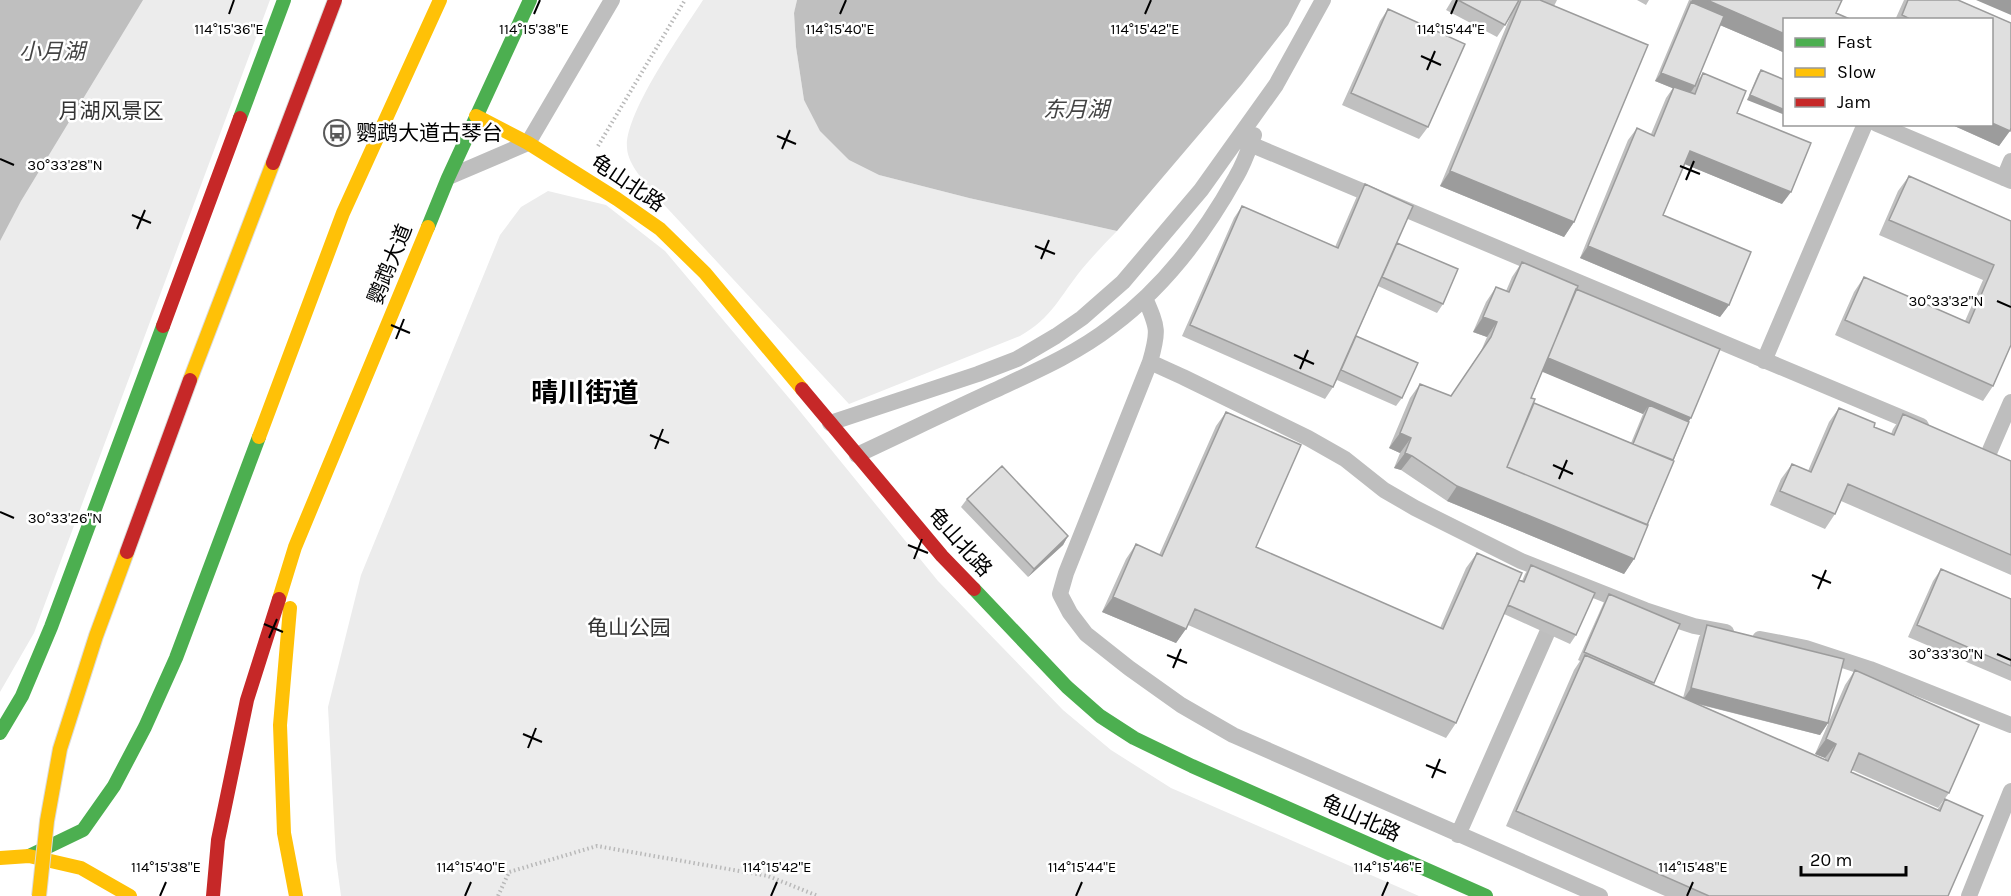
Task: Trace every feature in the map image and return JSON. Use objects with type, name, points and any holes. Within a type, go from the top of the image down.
[{"type":"main road","points":[[0,733],[22,696],[51,627],[284,0]]},
{"type":"main road","points":[[39,896],[47,821],[60,749],[96,636],[185,393],[335,0]]},
{"type":"main road","points":[[29,856],[83,830],[114,786],[145,727],[176,658],[343,213],[440,0]]},
{"type":"main road","name":"鹦鹉大道","points":[[295,547],[448,178],[530,0]]},
{"type":"main road","name":"龟山北路","points":[[476,116],[528,143],[617,198],[660,230],[705,273],[942,556],[1067,687],[1100,716],[1134,738],[1192,766],[1486,896]]},
{"type":"main road","points":[[213,896],[219,840],[248,700],[295,547]]},
{"type":"main road","points":[[295,547],[280,725],[284,832],[296,896]]},
{"type":"main road","points":[[0,858],[29,856],[81,868],[129,896]]},
{"type":"lane","points":[[448,178],[528,143],[612,0]]},
{"type":"lane","points":[[830,423],[1017,359],[1082,318],[1123,282],[1244,142],[1323,0]]},
{"type":"lane","points":[[1764,361],[1864,126]]},
{"type":"lane","points":[[1882,126],[2007,180],[2011,160]]},
{"type":"lane","points":[[856,455],[1054,362],[1087,344],[1113,326],[1145,298],[1199,235],[1238,175],[1244,142]]},
{"type":"lane","points":[[1244,142],[1935,432]]},
{"type":"lane","points":[[1145,298],[1156,324],[1156,341],[1150,362],[1066,573],[1060,594],[1070,613],[1086,634],[1129,668],[1180,705],[1233,735],[1600,896]]},
{"type":"lane","points":[[1150,362],[1308,438],[1345,459],[1384,490],[1414,508],[1568,586],[1694,626],[1806,648],[1870,669],[2011,725]]},
{"type":"lane","points":[[1990,455],[2011,402]]},
{"type":"lane","points":[[1458,835],[1547,633]]},
{"type":"lane","points":[[1969,896],[2011,791]]},
{"type":"path","points":[[580,175],[685,0]]},
{"type":"path","points":[[498,896],[509,872],[597,846],[768,876],[818,896]]},
{"type":"green space","name":"月湖风景区","points":[[0,0],[270,0],[34,633],[0,692]]},
{"type":"green space","points":[[703,0],[797,0],[794,14],[796,47],[804,100],[849,160],[879,175],[1117,231],[1082,269],[1048,314],[1031,329],[1020,336],[849,404],[655,195],[630,161],[627,148],[629,133],[644,94]]},
{"type":"green space","name":"龟山公园","points":[[548,191],[606,205],[665,251],[794,404],[938,581],[1063,710],[1111,750],[1171,788],[1419,896],[341,896],[336,859],[328,707],[361,575],[500,235],[521,207]]},
{"type":"water","name":"小月湖","points":[[0,0],[143,0],[21,201],[0,241]]},
{"type":"water","name":"东月湖","points":[[797,0],[1301,0],[1288,25],[1242,84],[1117,231],[879,175],[849,160],[820,131],[804,100],[796,47],[794,13]]},
{"type":"building","points":[[1458,0],[1519,0],[1505,25]]},
{"type":"building","points":[[1521,0],[1540,0],[1648,45],[1574,222],[1450,171]]},
{"type":"building","points":[[1707,0],[1842,0],[1836,13],[1847,18],[1783,18],[1783,33]]},
{"type":"building","points":[[1908,0],[1958,0],[2011,23],[2010,131],[1993,123],[1993,18],[1908,18],[1902,15]]},
{"type":"building","points":[[1691,2],[1724,16],[1695,86],[1661,73]]},
{"type":"building","points":[[1388,9],[1465,44],[1428,127],[1351,93]]},
{"type":"building","points":[[1761,70],[1783,79],[1783,109],[1750,95]]},
{"type":"building","points":[[1703,73],[1746,91],[1737,113],[1811,143],[1791,192],[1690,151],[1663,215],[1751,252],[1729,305],[1588,246],[1637,128],[1654,136],[1674,87],[1695,94]]},
{"type":"building","points":[[1909,176],[2011,221],[2011,345],[1993,386],[1845,320],[1864,277],[1969,323],[1994,265],[1889,220]]},
{"type":"building","points":[[1365,184],[1413,206],[1333,387],[1190,325],[1242,206],[1338,248]]},
{"type":"building","points":[[1397,243],[1458,269],[1443,304],[1382,277]]},
{"type":"building","points":[[1522,262],[1578,286],[1531,398],[1535,399],[1507,467],[1648,525],[1634,559],[1457,486],[1405,453],[1411,438],[1400,433],[1420,384],[1451,396],[1491,337],[1497,322],[1483,317],[1496,287],[1509,292]]},
{"type":"building","points":[[1576,289],[1720,349],[1691,418],[1548,358]]},
{"type":"building","points":[[1356,336],[1418,363],[1402,398],[1341,370]]},
{"type":"building","points":[[1534,403],[1674,461],[1647,525],[1507,467]]},
{"type":"building","points":[[1649,405],[1689,422],[1673,460],[1633,444]]},
{"type":"building","points":[[1839,408],[1875,423],[1874,427],[1894,435],[1903,414],[2011,461],[2011,555],[1848,484],[1835,514],[1780,491],[1792,464],[1811,472]]},
{"type":"building","points":[[1226,412],[1301,445],[1256,547],[1443,629],[1477,553],[1522,573],[1456,723],[1195,609],[1186,629],[1113,597],[1136,544],[1162,556]]},
{"type":"building","points":[[1002,466],[1068,536],[1034,569],[967,499]]},
{"type":"building","points":[[1531,565],[1595,593],[1576,635],[1508,605],[1519,580],[1524,582]]},
{"type":"building","points":[[1941,569],[2011,599],[2011,666],[1917,625]]},
{"type":"building","points":[[1609,594],[1680,624],[1654,683],[1584,652]]},
{"type":"building","points":[[1707,625],[1844,659],[1828,723],[1691,688]]},
{"type":"building","points":[[1585,655],[1828,761],[1836,744],[1826,739],[1855,670],[1979,725],[1949,793],[1859,753],[1851,772],[1940,811],[1945,799],[1983,816],[1948,896],[1709,896],[1516,811]]},
{"type":"traffic: fast","points":[[240,118],[284,0]]},
{"type":"traffic: fast","points":[[428,227],[448,178],[530,0]]},
{"type":"traffic: fast","points":[[0,733],[22,696],[51,627],[163,326]]},
{"type":"traffic: fast","points":[[29,856],[83,830],[114,786],[145,727],[176,658],[259,437]]},
{"type":"traffic: fast","points":[[974,589],[1067,687],[1100,716],[1134,738],[1486,896]]},
{"type":"traffic: slow","points":[[259,437],[343,213],[440,0]]},
{"type":"traffic: slow","points":[[476,116],[528,143],[660,229],[705,273],[802,389]]},
{"type":"traffic: slow","points":[[190,380],[273,163]]},
{"type":"traffic: slow","points":[[279,599],[295,547],[428,227]]},
{"type":"traffic: slow","points":[[39,896],[47,821],[60,749],[96,636],[127,552]]},
{"type":"traffic: slow","points":[[290,608],[280,725],[284,833],[296,896]]},
{"type":"traffic: slow","points":[[0,858],[29,856],[81,868],[130,896]]},
{"type":"traffic: jam","points":[[273,163],[335,0]]},
{"type":"traffic: jam","points":[[163,326],[240,118]]},
{"type":"traffic: jam","points":[[127,552],[190,380]]},
{"type":"traffic: jam","points":[[802,389],[942,556],[974,589]]},
{"type":"traffic: jam","points":[[213,896],[218,840],[247,700],[279,599]]},
{"type":"place","name":"鹦鹉大道古琴台","points":[[337,133]]},
{"type":"district","name":"晴川街道","points":[[585,393]]}]
